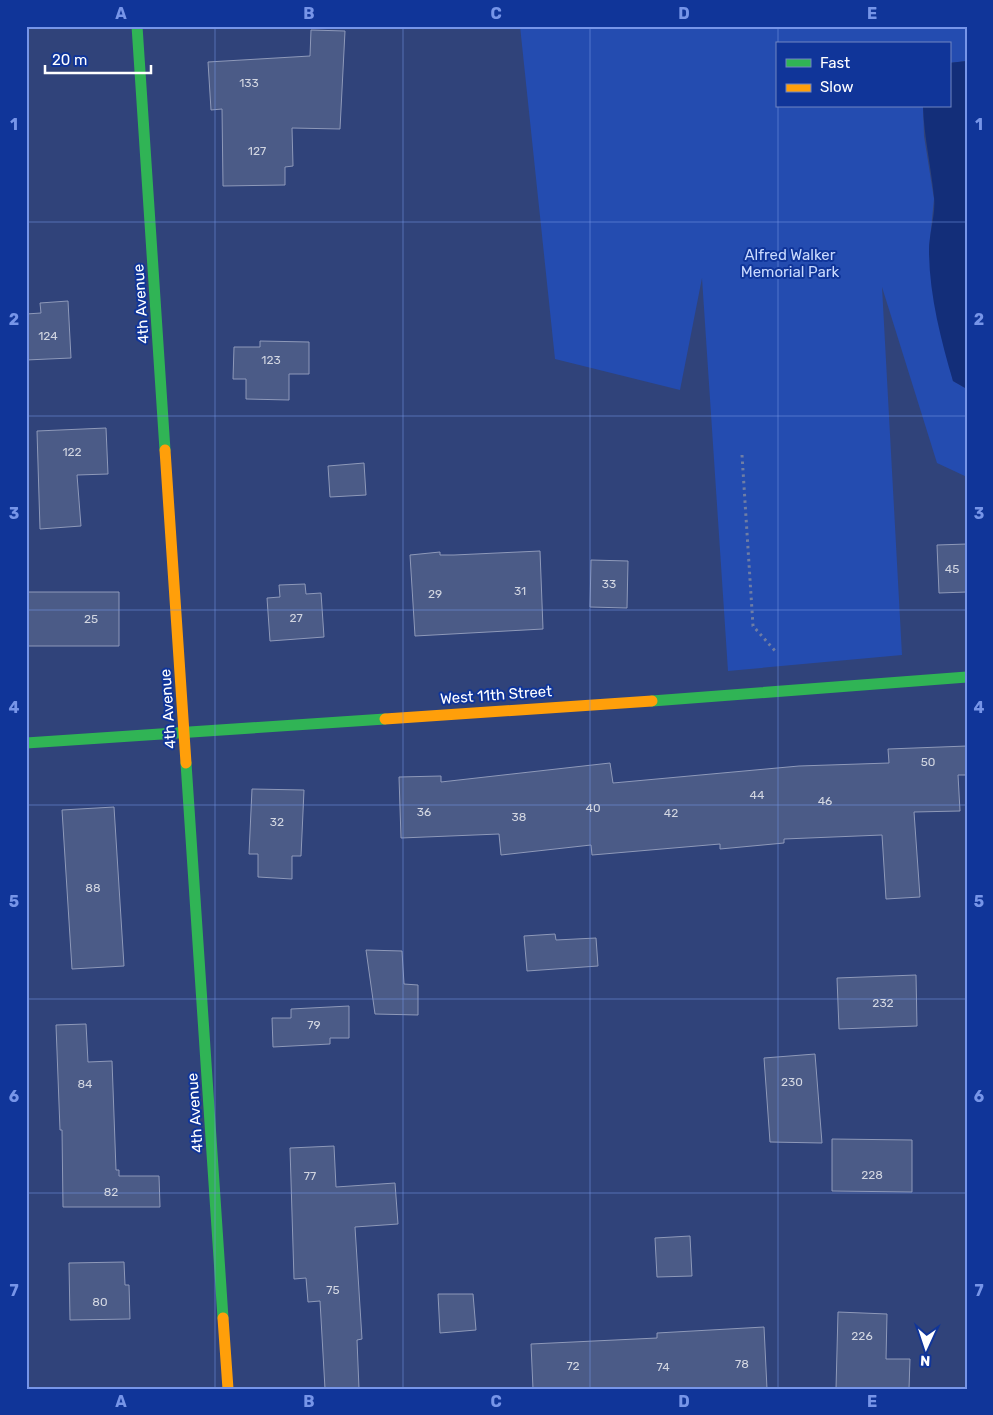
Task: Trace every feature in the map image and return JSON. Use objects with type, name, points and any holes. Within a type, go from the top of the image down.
[{"type":"street","name":"4th Avenue","points":[[137,26],[228,1389]]},
{"type":"street","name":"West 11th Street","points":[[26,743],[786,692],[967,677]]},
{"type":"path","points":[[742,455],[753,626],[776,652]]},
{"type":"green space","name":"Alfred Walker Memorial Park","points":[[520,26],[967,26],[967,61],[950,63],[950,42],[776,42],[776,108],[923,108],[924,136],[934,199],[929,250],[934,296],[953,381],[967,389],[967,477],[937,463],[882,287],[902,655],[728,671],[702,278],[680,390],[555,359]]},
{"type":"shaded area","points":[[967,61],[967,389],[953,381],[933,300],[929,250],[934,203],[923,108],[950,108],[950,63]]},
{"type":"building","points":[[311,30],[345,31],[340,129],[292,128],[293,166],[285,167],[285,185],[223,186],[222,109],[211,110],[208,62],[310,56]]},
{"type":"building","points":[[68,301],[71,358],[26,360],[26,314],[41,313],[40,303]]},
{"type":"building","points":[[260,341],[309,342],[309,374],[289,374],[289,400],[246,399],[246,379],[233,379],[234,347],[260,347]]},
{"type":"building","points":[[106,428],[108,474],[77,475],[81,526],[40,529],[37,431]]},
{"type":"building","points":[[364,463],[366,495],[330,497],[328,466]]},
{"type":"building","points":[[967,544],[967,592],[939,593],[937,545]]},
{"type":"building","points":[[540,551],[543,629],[415,636],[410,555],[440,552],[440,555],[454,555]]},
{"type":"building","points":[[591,560],[628,561],[627,608],[590,607]]},
{"type":"building","points":[[305,584],[306,594],[321,593],[324,637],[270,641],[267,598],[280,597],[279,585]]},
{"type":"building","points":[[26,592],[119,592],[119,646],[26,646]]},
{"type":"building","points":[[967,746],[967,775],[958,775],[960,811],[914,812],[920,897],[886,899],[882,835],[784,839],[784,843],[720,849],[720,844],[592,855],[591,845],[501,855],[499,834],[401,838],[399,777],[441,776],[441,782],[610,763],[613,783],[799,766],[889,763],[888,749]]},
{"type":"building","points":[[252,789],[304,790],[301,856],[292,856],[292,879],[258,877],[258,854],[249,854]]},
{"type":"building","points":[[114,807],[124,966],[72,969],[62,810]]},
{"type":"building","points":[[555,934],[556,940],[596,938],[598,966],[527,971],[524,936]]},
{"type":"building","points":[[366,950],[402,951],[404,984],[418,985],[418,1015],[375,1014]]},
{"type":"building","points":[[916,975],[917,1026],[839,1029],[837,978]]},
{"type":"building","points":[[349,1006],[349,1038],[330,1038],[330,1044],[273,1047],[272,1018],[291,1018],[291,1009]]},
{"type":"building","points":[[86,1024],[88,1062],[112,1061],[116,1170],[119,1170],[119,1176],[159,1176],[160,1207],[63,1207],[62,1130],[60,1130],[56,1025]]},
{"type":"building","points":[[815,1054],[822,1143],[770,1142],[764,1058]]},
{"type":"building","points":[[832,1139],[912,1140],[912,1192],[832,1191]]},
{"type":"building","points":[[334,1146],[336,1187],[395,1183],[398,1224],[355,1227],[362,1339],[357,1340],[359,1389],[325,1389],[320,1301],[308,1302],[306,1278],[294,1279],[290,1148]]},
{"type":"building","points":[[690,1236],[692,1276],[657,1277],[655,1238]]},
{"type":"building","points":[[124,1262],[125,1285],[129,1285],[130,1319],[70,1320],[69,1263]]},
{"type":"building","points":[[438,1294],[473,1294],[476,1330],[440,1333]]},
{"type":"building","points":[[838,1312],[887,1314],[886,1359],[910,1359],[909,1389],[836,1389]]},
{"type":"building","points":[[764,1327],[767,1389],[533,1389],[531,1344],[657,1338],[657,1333]]},
{"type":"traffic: fast","points":[[137,26],[165,450]]},
{"type":"traffic: fast","points":[[652,701],[967,677]]},
{"type":"traffic: fast","points":[[26,743],[385,719]]},
{"type":"traffic: fast","points":[[186,763],[223,1318]]},
{"type":"traffic: slow","points":[[165,450],[186,763]]},
{"type":"traffic: slow","points":[[385,719],[652,701]]},
{"type":"traffic: slow","points":[[223,1318],[228,1389]]}]
